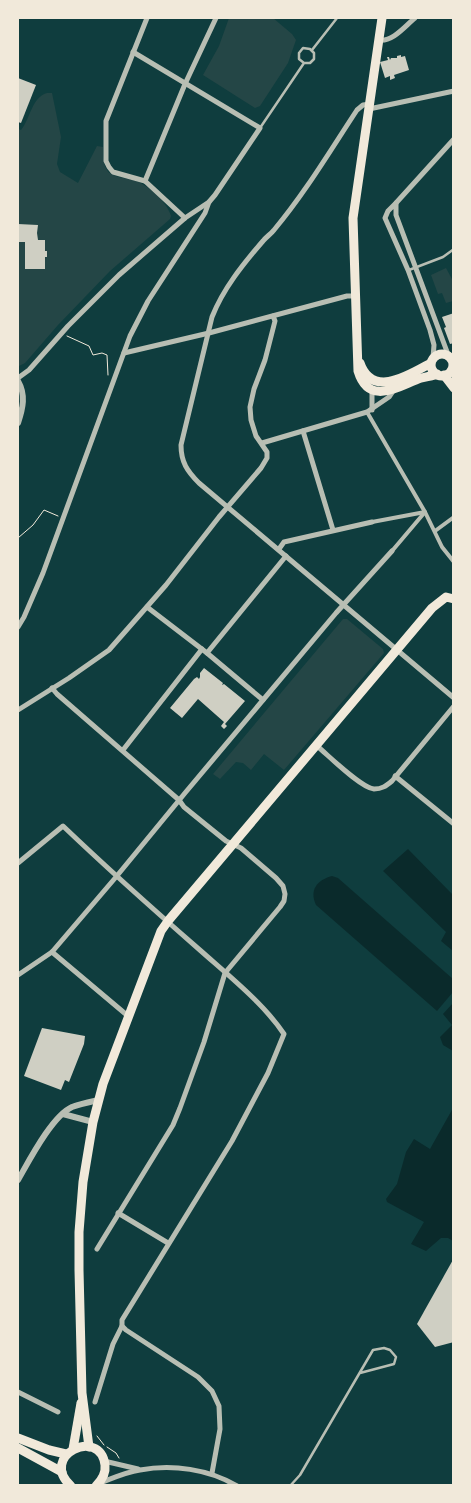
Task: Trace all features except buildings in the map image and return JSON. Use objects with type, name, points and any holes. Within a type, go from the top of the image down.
[{"type":"highway","points":[[358,355],[365,373],[377,382],[394,380],[432,361],[439,354],[449,357],[453,370],[449,373],[421,378],[393,391],[379,392],[367,386],[360,376],[357,365],[353,218],[382,18]]},
{"type":"highway","points":[[432,361],[433,371],[454,388]]},
{"type":"highway","points":[[90,1447],[82,1393],[79,1232],[83,1182],[93,1122],[99,1100],[128,1016],[161,931],[432,608],[450,598]]},
{"type":"highway","points":[[71,1486],[62,1472],[62,1463],[70,1452],[82,1393]]},
{"type":"highway","points":[[18,1438],[49,1450],[70,1452],[81,1446],[90,1447],[98,1452],[104,1461],[104,1475],[98,1484]]},
{"type":"highway","points":[[18,1448],[62,1472]]},
{"type":"street","points":[[147,18],[106,120],[106,161],[113,172],[145,181],[184,218]]},
{"type":"street","points":[[145,181],[185,84],[216,18]]},
{"type":"street","points":[[379,40],[385,41],[391,38],[415,18]]},
{"type":"street","points":[[18,423],[23,392],[18,379],[29,370],[62,332],[112,282],[184,218],[215,196],[260,128],[133,52]]},
{"type":"street","points":[[454,91],[370,107],[363,105],[357,110],[309,183],[229,285],[217,304],[181,445],[181,457],[184,464],[199,483],[454,698]]},
{"type":"street","points":[[432,361],[434,345],[432,335],[408,270],[385,218],[388,211],[454,139]]},
{"type":"street","points":[[18,627],[43,573],[130,336],[148,300],[205,213],[209,202]]},
{"type":"street","points":[[396,202],[396,215],[449,357]]},
{"type":"street","points":[[124,353],[209,333],[347,296],[356,296]]},
{"type":"street","points":[[18,710],[109,650],[147,607],[227,507],[261,468],[267,458],[267,452],[256,436],[251,420],[250,407],[271,337],[275,321],[273,316]]},
{"type":"street","points":[[372,389],[369,411],[425,512],[442,547],[454,562]]},
{"type":"street","points":[[262,443],[369,411],[390,397],[393,391]]},
{"type":"street","points":[[303,431],[333,530]]},
{"type":"street","points":[[278,549],[284,542],[333,530],[425,512]]},
{"type":"street","points":[[18,975],[52,952],[336,613],[392,552],[425,512]]},
{"type":"street","points":[[434,531],[454,517]]},
{"type":"street","points":[[123,750],[204,651],[286,556]]},
{"type":"street","points":[[147,607],[263,700]]},
{"type":"street","points":[[52,688],[191,812],[226,841],[241,848],[276,878],[283,886],[285,894],[284,901],[280,907],[226,974],[209,1028],[173,1125],[97,1249]]},
{"type":"street","points":[[317,746],[361,784],[370,788],[384,788],[454,706]]},
{"type":"street","points":[[395,776],[454,824]]},
{"type":"street","points":[[18,863],[63,826],[116,877],[226,974],[275,1022],[284,1034],[268,1073],[232,1141],[124,1315],[122,1326],[113,1344],[95,1402]]},
{"type":"street","points":[[52,952],[128,1016]]},
{"type":"street","points":[[18,1180],[45,1136],[62,1114],[72,1107],[99,1100]]},
{"type":"street","points":[[62,1114],[93,1122]]},
{"type":"street","points":[[118,1214],[168,1243]]},
{"type":"street","points":[[122,1326],[198,1377],[212,1391],[219,1406],[220,1429],[212,1473]]},
{"type":"street","points":[[18,1392],[58,1412]]},
{"type":"street","points":[[104,1461],[141,1470]]},
{"type":"street","points":[[98,1484],[141,1470],[179,1468],[212,1473],[237,1486]]},
{"type":"lane","points":[[312,50],[337,18]]},
{"type":"lane","points":[[304,63],[299,59],[299,53],[307,48],[312,50]]},
{"type":"lane","points":[[260,128],[304,63],[312,61],[314,56],[312,50]]},
{"type":"lane","points":[[408,270],[443,257],[454,249]]},
{"type":"lane","points":[[290,1486],[300,1475],[360,1372],[373,1350],[384,1348],[395,1354],[394,1364],[360,1372]]},
{"type":"path","points":[[62,332],[89,346],[92,354],[102,353],[107,355],[108,376],[113,380]]},
{"type":"path","points":[[18,538],[44,510],[63,518]]},
{"type":"path","points":[[96,1435],[102,1443],[116,1453],[119,1461]]},
{"type":"shaded area","points":[[229,18],[273,18],[292,34],[296,40],[288,63],[260,106],[255,108],[203,75],[219,46]]},
{"type":"shaded area","points":[[47,93],[52,93],[61,137],[57,164],[60,172],[78,183],[97,146],[103,147],[104,162],[109,173],[136,181],[146,187],[162,200],[171,216],[170,219],[110,271],[58,325],[25,363],[19,366],[18,129],[21,130],[38,99]]},
{"type":"shaded area","points":[[446,268],[453,281],[453,301],[446,303],[442,293],[438,294],[431,275]]},
{"type":"shaded area","points":[[343,619],[347,619],[383,649],[384,653],[284,770],[264,754],[251,770],[243,763],[236,762],[220,779],[213,774]]},
{"type":"shaded area","points":[[408,849],[453,895],[453,951],[441,941],[446,932],[383,871]]},
{"type":"shaded area","points":[[332,876],[338,878],[453,979],[453,992],[437,1011],[316,905],[313,895],[316,886],[322,880]]},
{"type":"shaded area","points":[[453,1003],[453,1051],[443,1045],[440,1037],[452,1025],[443,1014]]},
{"type":"shaded area","points":[[453,1108],[453,1241],[448,1238],[441,1238],[426,1251],[411,1244],[424,1222],[387,1202],[386,1199],[397,1184],[406,1152],[414,1139],[430,1149]]}]
